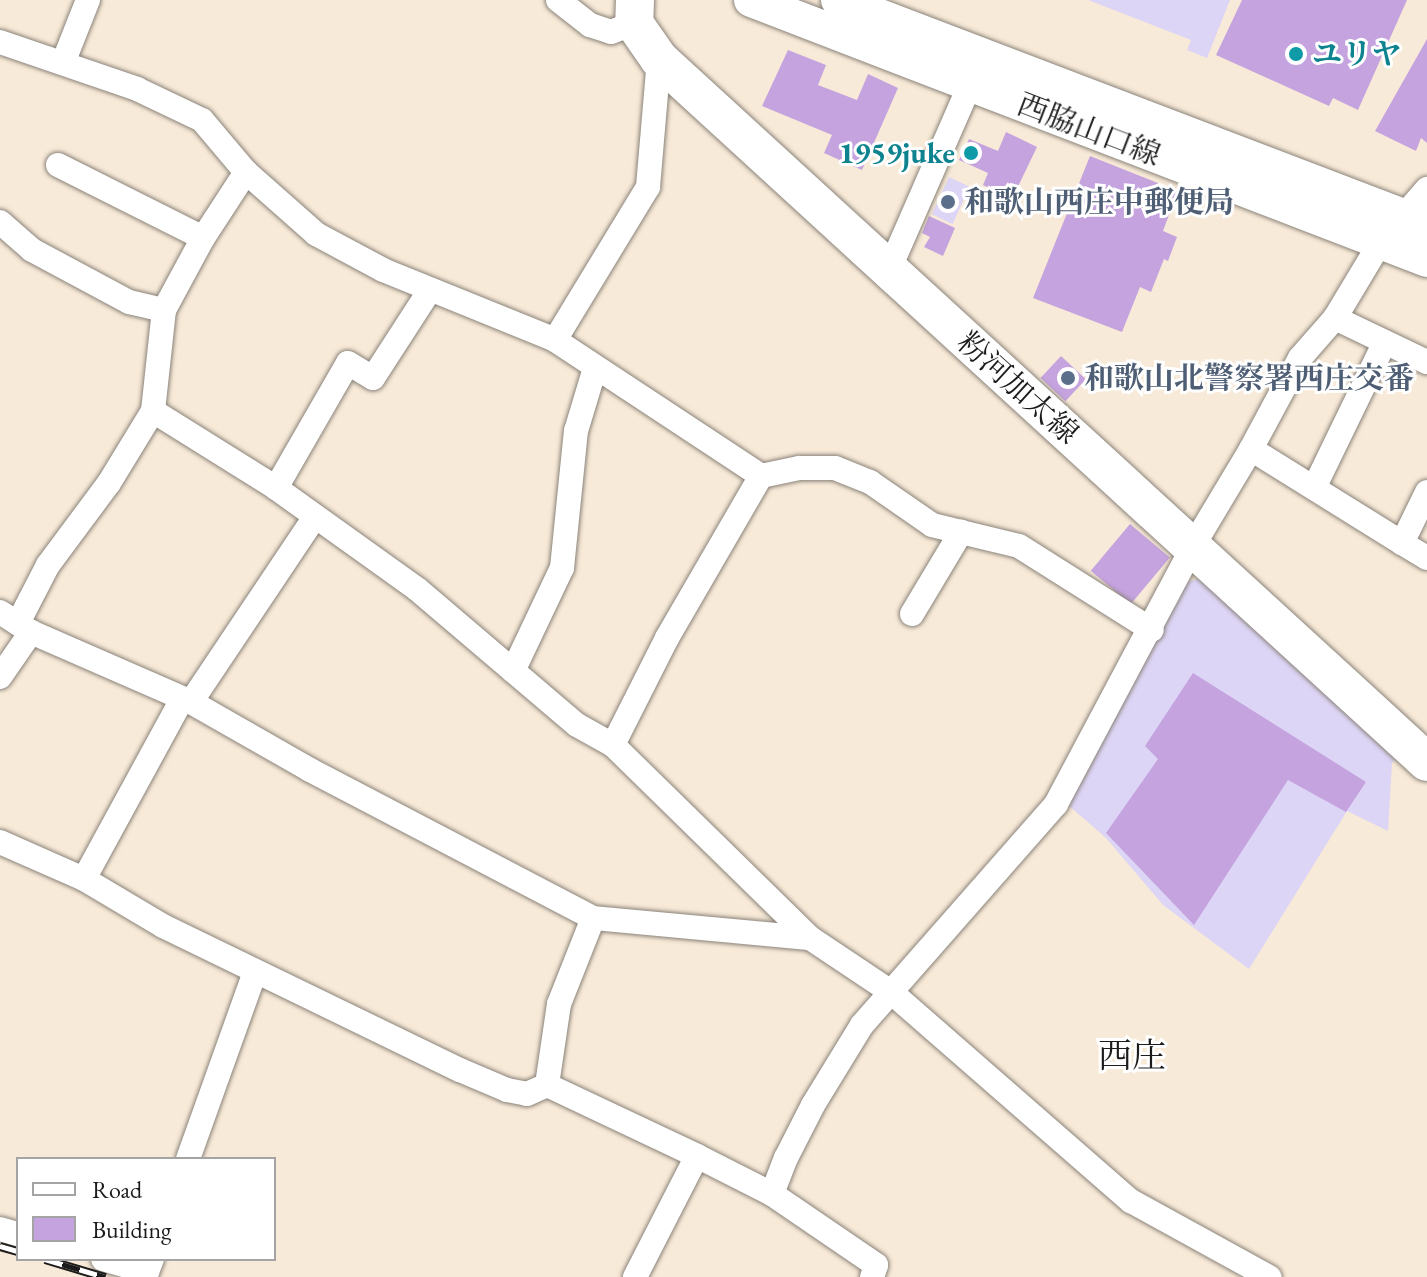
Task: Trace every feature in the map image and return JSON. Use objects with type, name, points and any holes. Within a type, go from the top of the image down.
[{"type":"main road","name":"粉河加太線","points":[[635,12],[659,59],[1427,762]]},
{"type":"street","points":[[63,63],[88,0]]},
{"type":"street","points":[[558,0],[590,25],[611,32],[635,12]]},
{"type":"street","name":"西脇山口線","points":[[751,0],[1427,260]]},
{"type":"street","name":"西脇山口線","points":[[838,0],[1415,220]]},
{"type":"street","points":[[0,42],[137,89],[202,120],[246,172],[316,234],[383,270],[555,340],[761,476],[799,468],[835,468],[870,482],[932,525],[1019,546],[1152,630]]},
{"type":"street","points":[[555,340],[648,187],[659,59]]},
{"type":"street","points":[[889,270],[970,85]]},
{"type":"street","points":[[58,165],[203,238]]},
{"type":"street","points":[[0,677],[16,622],[48,565],[109,483],[153,411],[164,310],[203,238],[246,172]]},
{"type":"street","points":[[772,1194],[813,1105],[862,1025],[1056,804],[1152,630],[1193,546],[1251,449],[1300,358],[1335,318],[1380,243],[1415,220],[1427,189]]},
{"type":"street","points":[[0,222],[32,250],[129,302],[164,310]]},
{"type":"street","points":[[276,488],[348,363],[373,378],[430,290]]},
{"type":"street","points":[[1335,318],[1427,362]]},
{"type":"street","points":[[1314,488],[1385,342]]},
{"type":"street","points":[[513,671],[562,568],[576,431],[595,368]]},
{"type":"street","points":[[153,411],[276,488],[417,589],[577,725],[613,745],[810,938],[891,992],[1131,1201],[1269,1277]]},
{"type":"street","points":[[1251,449],[1427,558]]},
{"type":"street","points":[[613,745],[667,638],[761,476]]},
{"type":"street","points":[[1402,543],[1427,492]]},
{"type":"street","points":[[84,879],[186,700],[315,517]]},
{"type":"street","points":[[912,614],[961,532]]},
{"type":"street","points":[[16,622],[186,700],[310,770],[593,918],[810,938]]},
{"type":"street","points":[[2,852],[84,879],[163,926],[255,972],[507,1090],[527,1094],[547,1085],[697,1156],[772,1194],[876,1265],[872,1277]]},
{"type":"street","points":[[547,1085],[559,1004],[593,918]]},
{"type":"street","points":[[189,1157],[255,972]]},
{"type":"street","points":[[635,1277],[697,1156]]},
{"type":"street","points":[[110,1261],[147,1272],[151,1261]]},
{"type":"shaded area","points":[[1088,0],[1230,0],[1207,58],[1187,50],[1191,40]]},
{"type":"shaded area","points":[[949,177],[970,187],[953,224],[932,214]]},
{"type":"shaded area","points":[[1201,578],[1399,756],[1392,763],[1388,831],[1347,811],[1249,969],[1163,905],[1106,838],[1067,804],[1182,583]]},
{"type":"building","name":"ユリヤ","points":[[1242,0],[1407,0],[1358,110],[1333,98],[1329,106],[1216,55]]},
{"type":"building","points":[[1427,39],[1427,143],[1421,138],[1416,151],[1375,131]]},
{"type":"building","points":[[788,50],[826,65],[818,85],[857,100],[868,74],[898,88],[862,170],[824,153],[832,135],[762,106]]},
{"type":"building","points":[[1006,132],[1037,147],[1012,199],[983,185],[988,173],[959,160],[969,139],[998,151]]},
{"type":"building","points":[[1090,156],[1178,191],[1163,231],[1177,237],[1168,261],[1164,259],[1151,292],[1140,287],[1122,332],[1033,298]]},
{"type":"building","points":[[929,216],[955,228],[943,256],[924,247],[930,237],[922,233]]},
{"type":"building","points":[[1061,356],[1086,379],[1065,401],[1041,378]]},
{"type":"building","points":[[1130,524],[1170,557],[1131,604],[1091,571]]},
{"type":"building","points":[[1193,673],[1366,782],[1346,812],[1288,780],[1194,925],[1106,833],[1158,759],[1145,746]]},
{"type":"railway","points":[[0,1246],[16,1250]]},
{"type":"railway","points":[[52,1261],[105,1277]]},
{"type":"place","name":"ユリヤ","points":[[1296,54]]},
{"type":"place","name":"1959juke","points":[[971,153]]},
{"type":"place","name":"和歌山西庄中郵便局","points":[[948,202]]},
{"type":"place","name":"和歌山北警察署西庄交番","points":[[1068,378]]},
{"type":"district","name":"西庄","points":[[1132,1056]]}]
